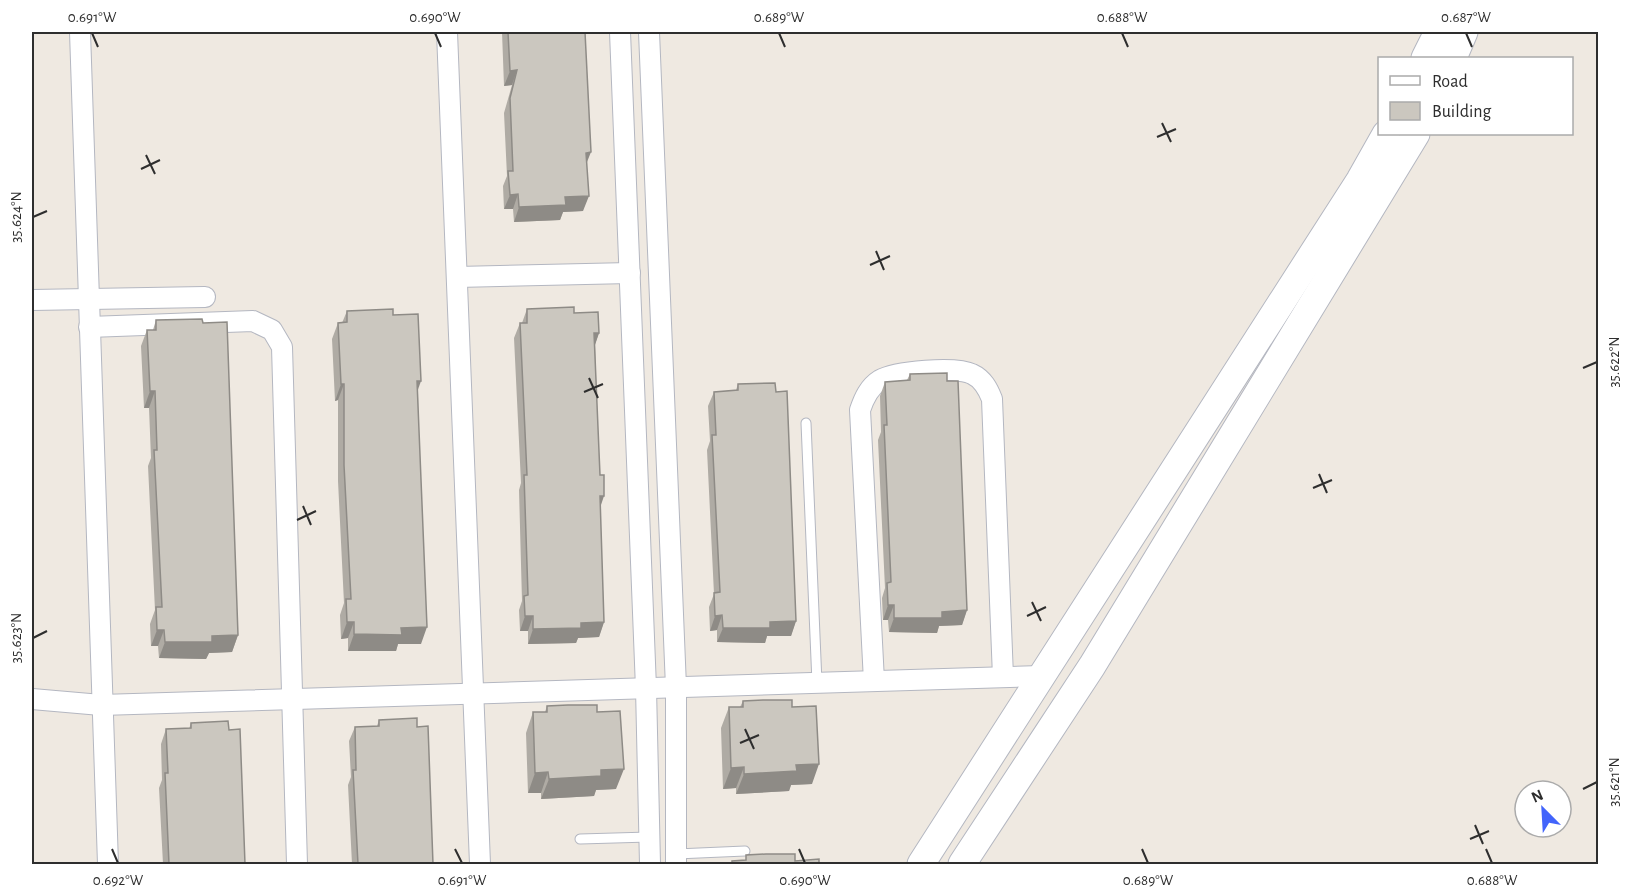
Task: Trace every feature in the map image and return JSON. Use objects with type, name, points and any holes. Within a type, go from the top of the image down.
[{"type":"street","points":[[80,32],[108,864]]},
{"type":"street","points":[[447,32],[480,864]]},
{"type":"street","points":[[620,32],[646,688],[650,864]]},
{"type":"street","points":[[649,32],[676,687],[676,859]]},
{"type":"street","points":[[1426,57],[1438,32]]},
{"type":"street","points":[[1453,57],[1464,32]]},
{"type":"street","points":[[921,864],[1360,180],[1385,135]]},
{"type":"street","points":[[962,864],[1092,666],[1415,135]]},
{"type":"street","points":[[457,277],[630,273]]},
{"type":"street","points":[[32,300],[205,297]]},
{"type":"street","points":[[89,327],[253,321],[272,330],[279,338],[283,358],[290,698],[297,864]]},
{"type":"street","points":[[874,681],[860,410],[871,388],[892,375],[951,371],[962,371],[981,380],[992,399],[1003,677]]},
{"type":"street","points":[[32,699],[101,705],[1041,676]]},
{"type":"lane","points":[[806,423],[817,683]]},
{"type":"lane","points":[[580,839],[649,837]]},
{"type":"lane","points":[[676,859],[745,851]]},
{"type":"building","points":[[508,32],[585,32],[591,152],[586,153],[589,196],[565,197],[566,205],[519,207],[518,194],[510,195],[508,171],[513,171],[510,98],[517,70],[510,71]]},
{"type":"building","points":[[574,307],[574,313],[598,312],[599,333],[594,333],[600,475],[604,475],[604,496],[600,496],[604,622],[581,623],[581,628],[533,629],[533,616],[525,616],[524,596],[528,595],[524,475],[527,475],[520,323],[527,323],[527,309]]},
{"type":"building","points":[[393,309],[393,315],[418,314],[421,381],[417,381],[427,627],[401,628],[402,635],[354,634],[354,622],[347,622],[346,599],[351,599],[344,465],[344,384],[341,384],[338,323],[347,322],[347,311]]},
{"type":"building","points":[[202,319],[203,323],[227,322],[238,635],[212,636],[212,642],[165,642],[164,630],[157,630],[156,607],[162,607],[154,450],[157,450],[155,391],[150,391],[147,330],[156,330],[156,320]]},
{"type":"building","points":[[947,373],[947,381],[958,381],[967,610],[942,612],[942,618],[894,618],[894,605],[888,605],[887,583],[891,582],[884,425],[887,425],[885,382],[910,380],[910,374]]},
{"type":"building","points":[[775,383],[776,392],[787,391],[796,621],[770,622],[770,628],[723,628],[722,615],[715,616],[714,593],[720,592],[712,435],[716,435],[714,392],[738,390],[738,384]]},
{"type":"building","points":[[792,700],[792,707],[816,706],[819,764],[796,765],[797,771],[744,774],[744,767],[731,768],[729,707],[743,707],[743,701]]},
{"type":"building","points":[[597,705],[597,712],[620,711],[624,769],[601,770],[601,776],[549,779],[548,772],[535,773],[533,712],[547,712],[547,706]]},
{"type":"building","points":[[417,718],[417,727],[428,726],[433,864],[358,864],[353,770],[356,770],[355,727],[379,726],[379,720]]},
{"type":"building","points":[[228,721],[229,730],[240,729],[245,864],[169,864],[165,773],[168,773],[166,729],[191,728],[191,723]]},
{"type":"building","points":[[795,854],[795,861],[819,859],[819,864],[732,864],[732,861],[746,860],[746,855]]}]
